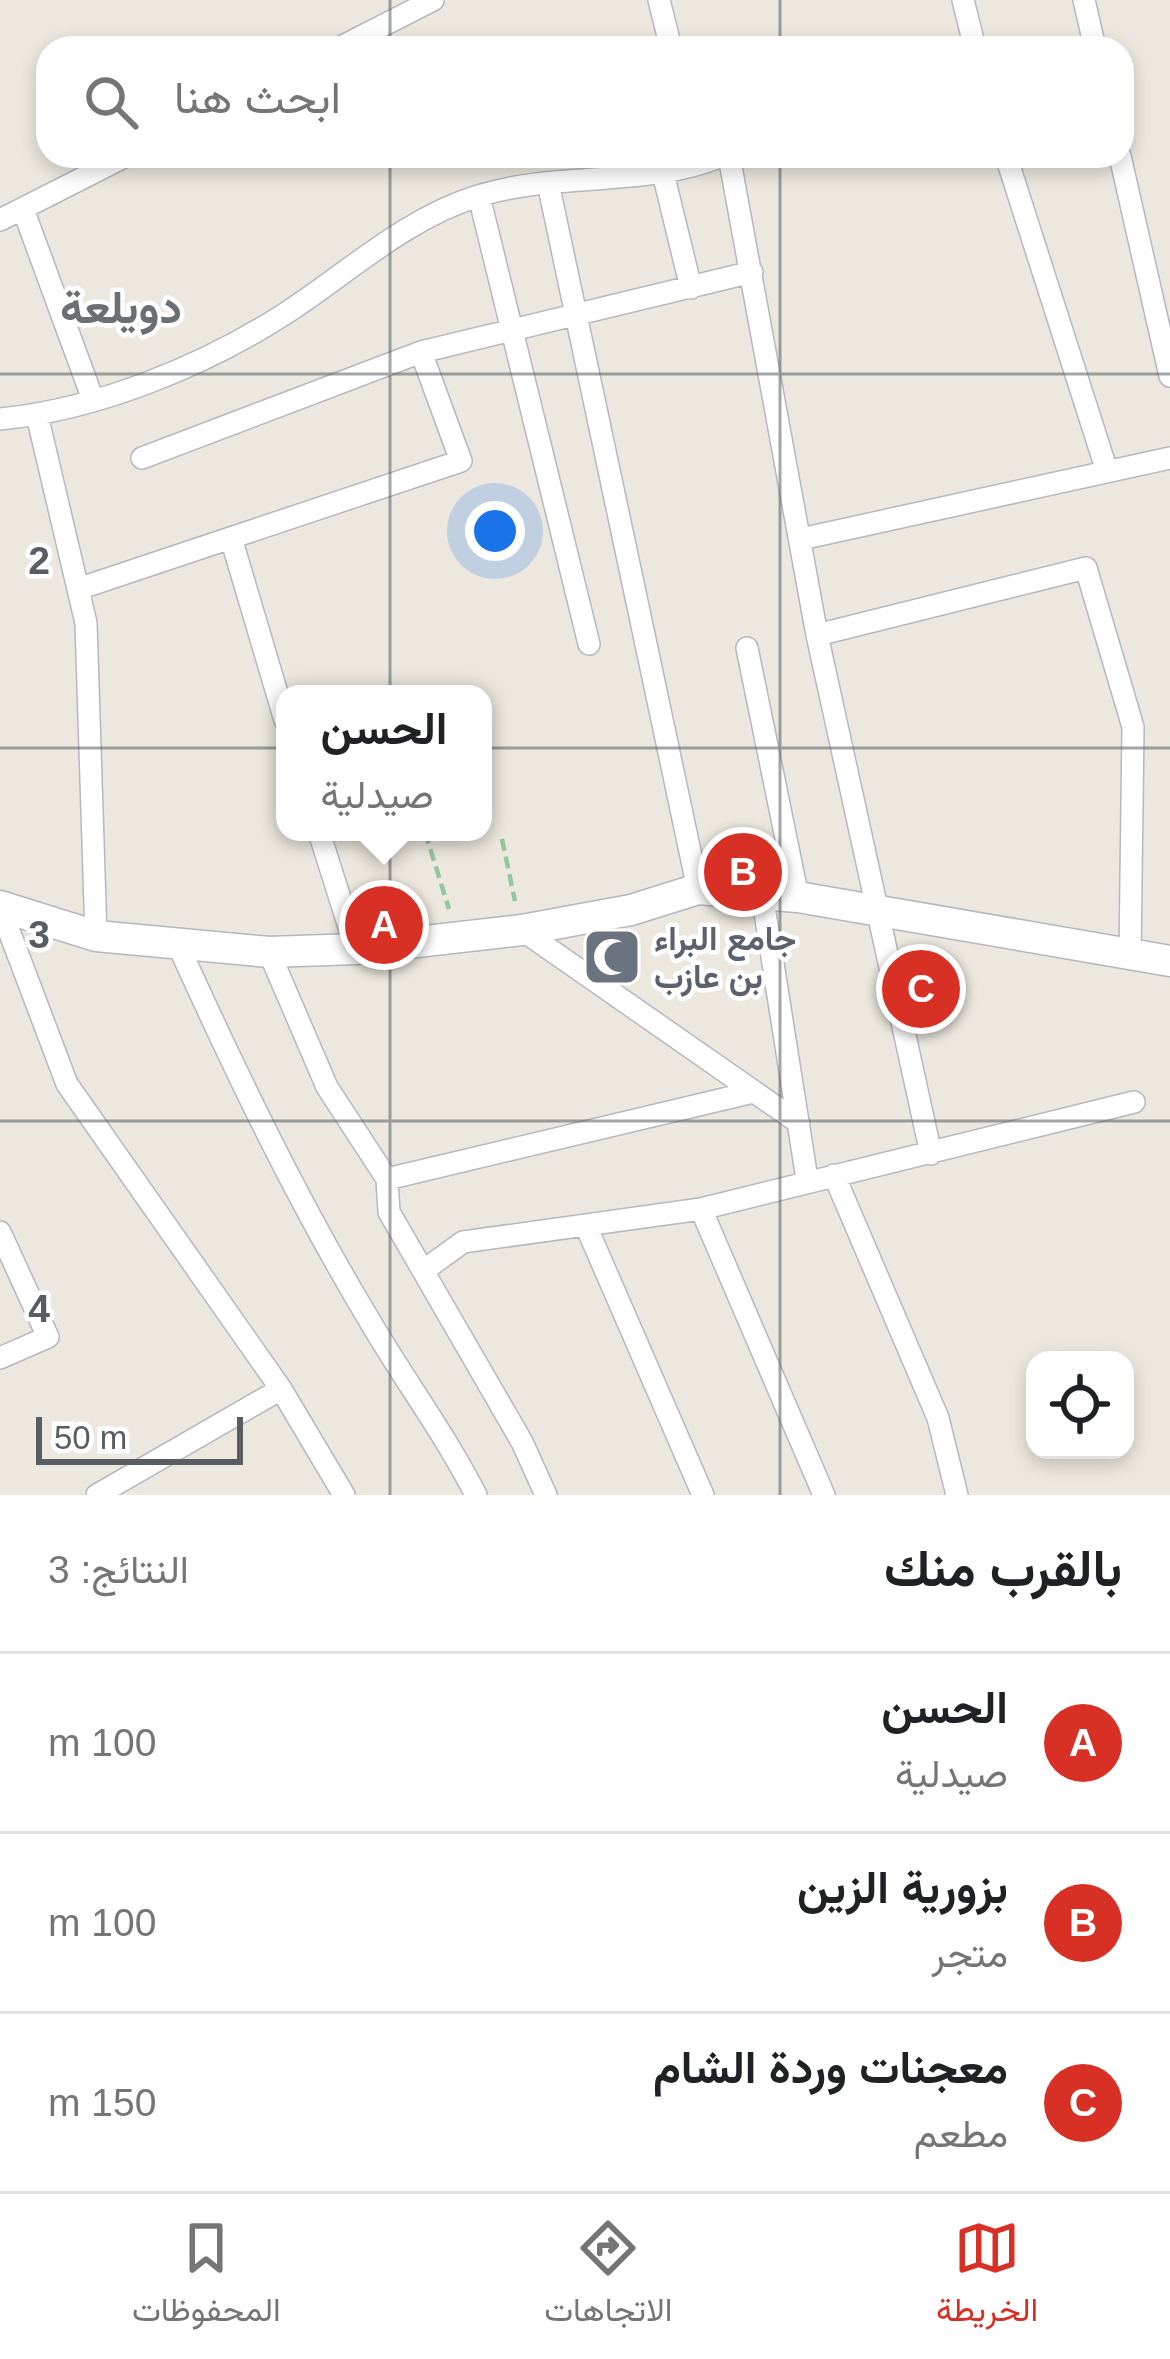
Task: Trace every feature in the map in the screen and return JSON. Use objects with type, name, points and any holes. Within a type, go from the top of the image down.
[{"type":"main road","points":[[0,907],[96,936],[269,952],[356,949],[522,930],[631,910],[698,889],[798,897],[1170,961]]},
{"type":"street","points":[[362,36],[433,0]]},
{"type":"street","points":[[659,0],[668,36]]},
{"type":"street","points":[[963,0],[972,36]]},
{"type":"street","points":[[1084,0],[1092,36]]},
{"type":"street","points":[[0,220],[102,168]]},
{"type":"street","points":[[0,419],[38,415],[182,368],[281,317],[405,228],[478,196],[674,168]]},
{"type":"street","points":[[729,168],[817,635],[931,1154]]},
{"type":"street","points":[[1010,168],[1106,468]]},
{"type":"street","points":[[1123,168],[1170,376]]},
{"type":"street","points":[[662,172],[691,288]]},
{"type":"street","points":[[548,183],[698,889]]},
{"type":"street","points":[[478,196],[516,329],[589,644]]},
{"type":"street","points":[[23,208],[92,398]]},
{"type":"street","points":[[142,458],[421,352],[752,272]]},
{"type":"street","points":[[78,589],[461,460],[421,352]]},
{"type":"street","points":[[38,415],[86,623],[96,936]]},
{"type":"street","points":[[801,539],[1106,468],[1170,458]]},
{"type":"street","points":[[231,538],[276,690]]},
{"type":"street","points":[[817,635],[1086,568],[1133,727],[1130,957]]},
{"type":"street","points":[[747,648],[798,897]]},
{"type":"street","points":[[323,841],[356,949]]},
{"type":"street","points":[[762,894],[807,1179]]},
{"type":"street","points":[[0,907],[67,1084],[281,1389],[338,1493]]},
{"type":"street","points":[[522,930],[749,1094],[799,1123]]},
{"type":"street","points":[[179,947],[255,1115],[371,1324],[452,1447],[476,1495]]},
{"type":"street","points":[[269,952],[327,1087],[387,1179],[389,1212],[522,1442],[546,1495]]},
{"type":"street","points":[[387,1179],[749,1094]]},
{"type":"street","points":[[423,1271],[463,1242],[701,1209],[807,1179],[931,1154],[1134,1102]]},
{"type":"street","points":[[834,1174],[938,1418],[958,1495]]},
{"type":"street","points":[[701,1209],[824,1495]]},
{"type":"street","points":[[586,1226],[703,1495]]},
{"type":"street","points":[[0,1232],[49,1337],[0,1358]]},
{"type":"street","points":[[97,1495],[281,1389]]},
{"type":"path","points":[[502,839],[522,930]]},
{"type":"path","points":[[428,841],[458,938]]},
{"type":"place","name":"بزورية الزين","points":[[743,872]]},
{"type":"place","name":"الحسن","points":[[384,925]]},
{"type":"place","name":"جامع البراء بن عازب","points":[[612,957]]},
{"type":"place","name":"معجنات وردة الشام","points":[[921,989]]},
{"type":"district","name":"دويلعة","points":[[121,307]]}]
